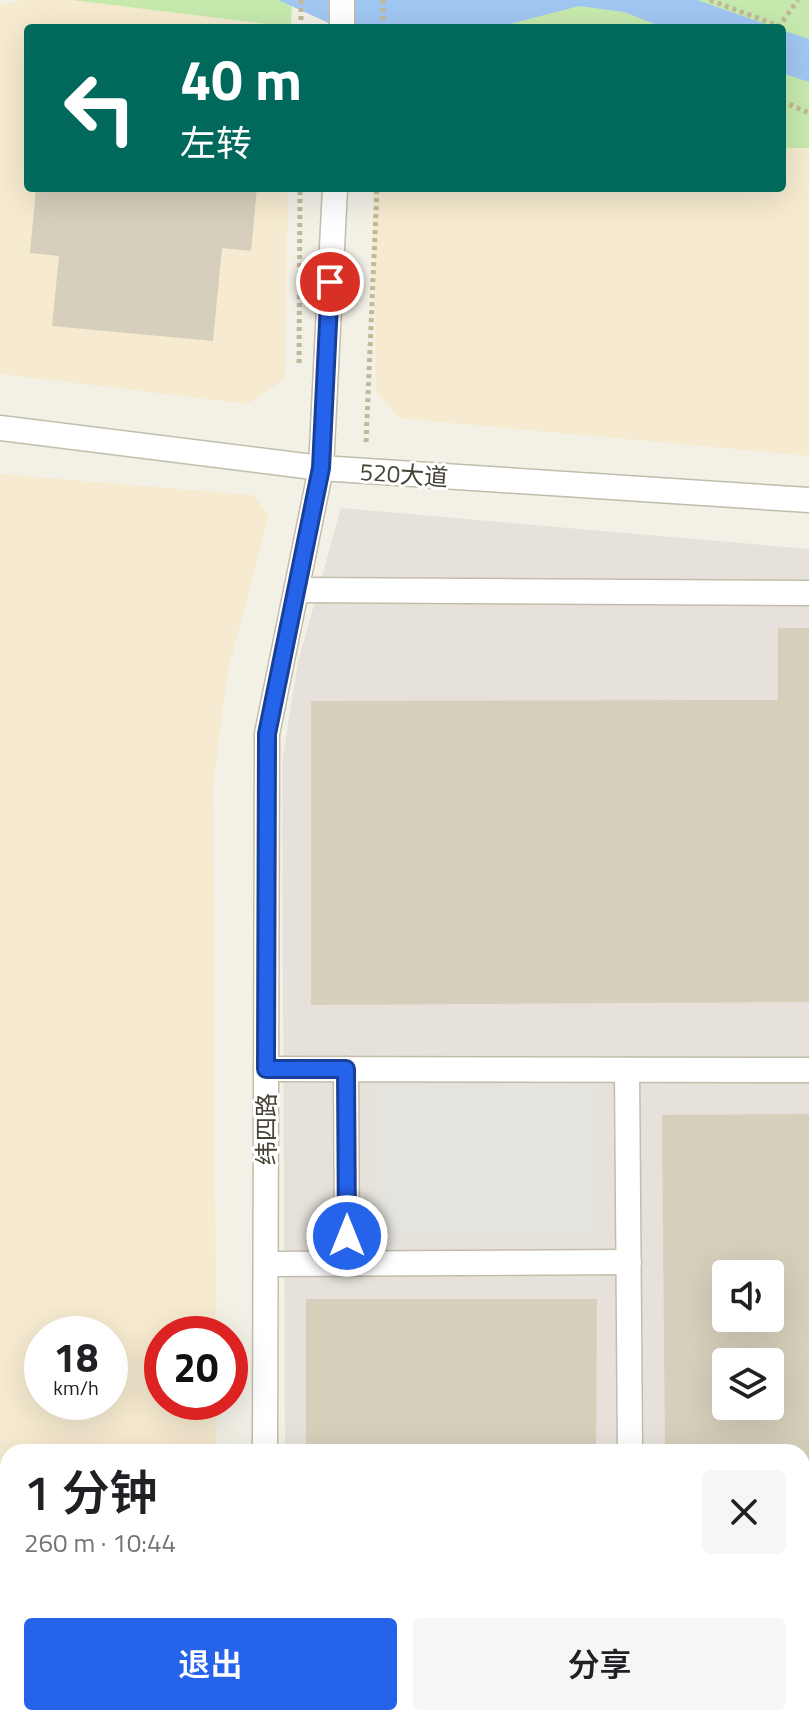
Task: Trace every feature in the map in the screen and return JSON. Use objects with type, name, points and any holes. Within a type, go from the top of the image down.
[{"type":"street","points":[[342,0],[342,24]]},
{"type":"street","name":"纬四路","points":[[265,1444],[267,734],[321,468],[335,192]]},
{"type":"street","name":"520大道","points":[[0,428],[321,468],[809,500]]},
{"type":"street","points":[[297,590],[809,593]]},
{"type":"street","points":[[266,1069],[809,1070]]},
{"type":"street","points":[[346,1069],[347,1263]]},
{"type":"street","points":[[627,1070],[630,1444]]},
{"type":"street","points":[[266,1264],[629,1262]]},
{"type":"path","points":[[301,0],[301,24]]},
{"type":"path","points":[[383,0],[383,24]]},
{"type":"path","points":[[710,0],[774,24]]},
{"type":"path","points":[[780,24],[798,0]]},
{"type":"path","points":[[786,103],[809,113]]},
{"type":"path","points":[[299,372],[300,192]]},
{"type":"path","points":[[366,442],[377,192]]},
{"type":"shaded area","points":[[23,0],[72,0],[267,24],[24,24],[24,192],[288,192],[285,379],[247,404],[0,374],[0,5]]},
{"type":"shaded area","points":[[786,148],[809,148],[809,456],[398,418],[376,391],[373,192],[786,192]]},
{"type":"shaded area","points":[[0,474],[253,495],[269,515],[228,671],[213,786],[216,1316],[144,1316],[144,1420],[216,1420],[216,1444],[0,1444]]},
{"type":"shaded area","points":[[341,508],[809,549],[809,1444],[285,1444],[282,763],[298,662]]},
{"type":"shaded area","points":[[376,1085],[593,1085],[593,1237],[376,1237]]},
{"type":"green space","points":[[72,0],[292,0],[291,24],[267,24]]},
{"type":"green space","points":[[379,0],[809,0],[809,148],[786,148],[786,24],[378,24]]},
{"type":"water","points":[[278,0],[697,0],[766,24],[655,24],[624,12],[579,6],[509,24],[331,24]]},
{"type":"water","points":[[786,31],[809,39],[809,82],[786,74]]},
{"type":"building","points":[[36,192],[257,192],[251,251],[222,248],[213,341],[52,326],[59,256],[30,253]]},
{"type":"building","points":[[778,628],[809,628],[809,1002],[311,1005],[311,701],[778,700]]},
{"type":"building","points":[[809,1114],[809,1444],[665,1444],[662,1115]]},
{"type":"building","points":[[306,1299],[597,1299],[596,1444],[306,1444]]},
{"type":"route","points":[[330,282],[321,468],[267,734],[266,1069],[346,1069],[347,1236]]}]
